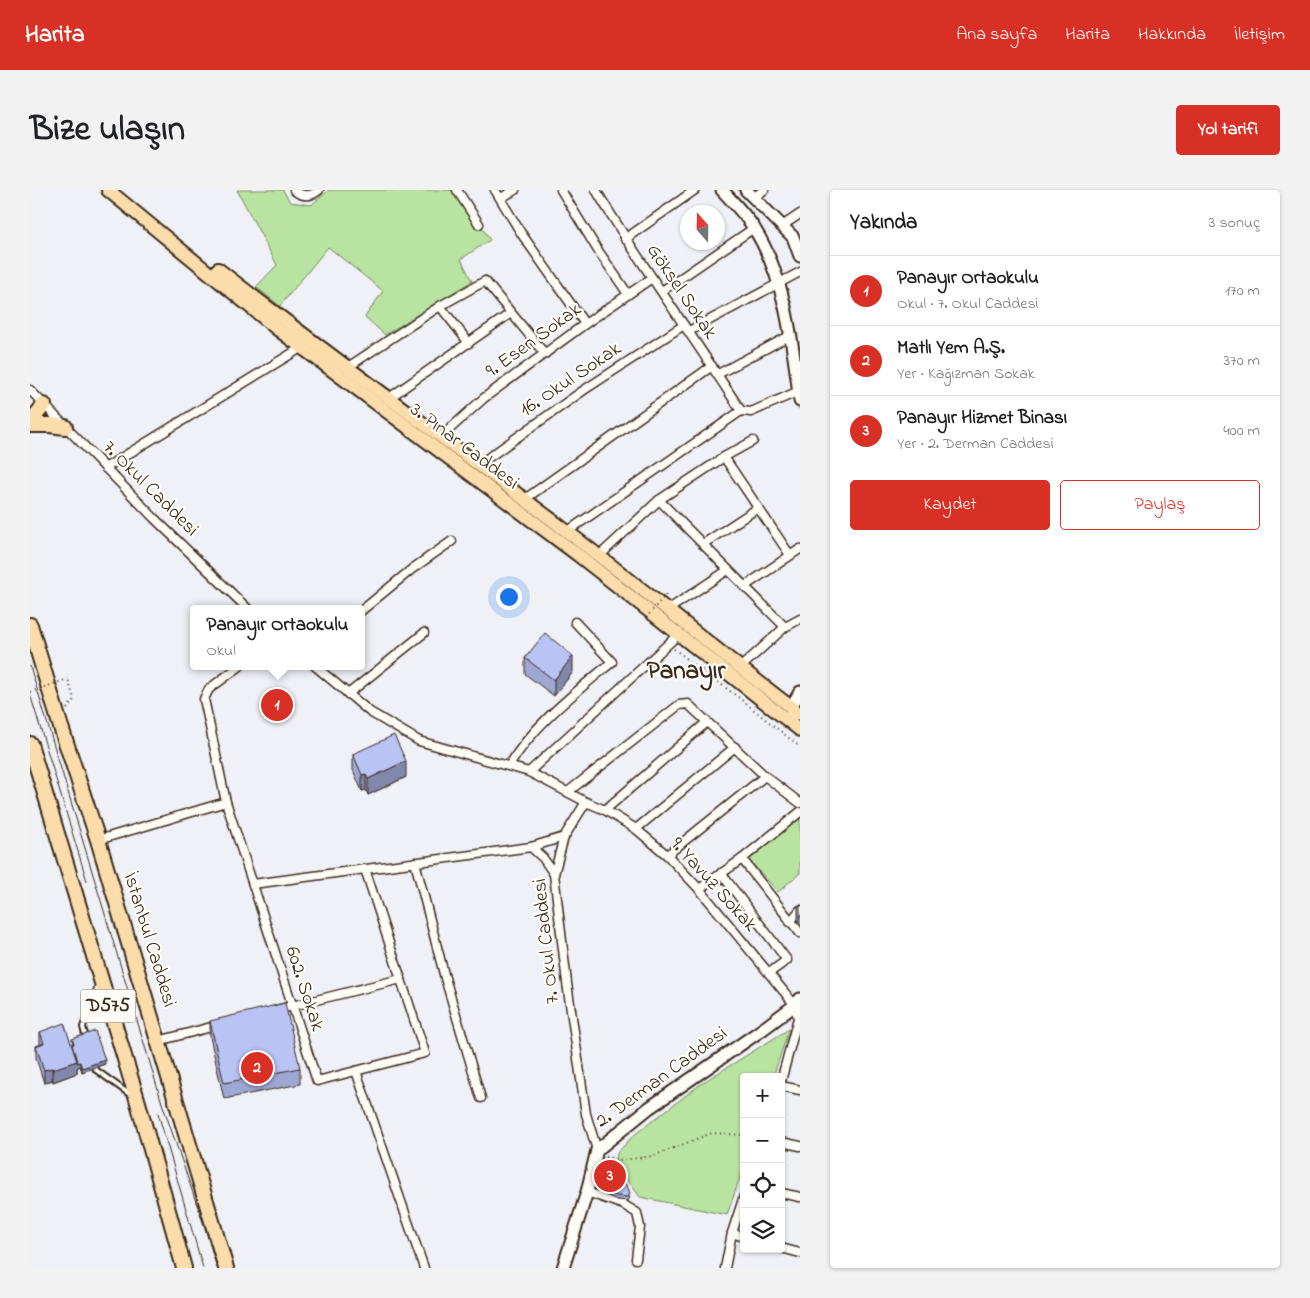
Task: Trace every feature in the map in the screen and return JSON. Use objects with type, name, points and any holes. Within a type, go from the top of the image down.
[{"type":"highway","points":[[35,416],[48,414],[55,416]]},
{"type":"highway","points":[[35,416],[50,425],[65,427]]},
{"type":"highway","name":"İstanbul Caddesi","points":[[30,625],[98,840],[226,1268]]},
{"type":"highway","name":"D575","points":[[30,744],[137,1099],[184,1268]]},
{"type":"main road","name":"3. Pınar Caddesi","points":[[108,190],[301,347],[578,555],[761,698],[798,719]]},
{"type":"main road","name":"3. Pınar Caddesi","points":[[118,190],[314,342],[669,609],[741,667],[798,719]]},
{"type":"main road","points":[[722,190],[754,228],[768,254],[785,304],[799,396]]},
{"type":"main road","points":[[750,194],[797,241],[800,256]]},
{"type":"main road","points":[[798,719],[800,692]]},
{"type":"main road","name":"2. Derman Caddesi","points":[[563,1268],[587,1192],[596,1153],[649,1108],[798,1004]]},
{"type":"street","points":[[294,190],[306,196],[314,194],[319,190]]},
{"type":"street","points":[[457,190],[479,224]]},
{"type":"street","points":[[496,190],[521,233],[585,324]]},
{"type":"street","points":[[501,198],[515,190]]},
{"type":"street","points":[[561,190],[597,249],[628,294]]},
{"type":"street","name":"Göksel Sokak","points":[[596,190],[625,239],[687,328],[741,411]]},
{"type":"street","points":[[625,239],[695,190]]},
{"type":"street","points":[[750,194],[764,190]]},
{"type":"street","points":[[782,226],[800,214]]},
{"type":"street","points":[[662,291],[754,228]]},
{"type":"street","name":"16. Okul Sokak","points":[[478,465],[584,390],[687,328],[800,272]]},
{"type":"street","name":"9. Esen Sokak","points":[[441,437],[484,398],[585,324],[652,278]]},
{"type":"street","points":[[348,367],[440,306],[485,281],[545,354]]},
{"type":"street","points":[[440,306],[469,343]]},
{"type":"street","points":[[389,398],[511,313]]},
{"type":"street","points":[[718,374],[791,335]]},
{"type":"street","points":[[105,468],[301,347],[314,342]]},
{"type":"street","points":[[525,499],[712,366]]},
{"type":"street","points":[[30,390],[35,416]]},
{"type":"street","points":[[568,532],[741,411],[751,412],[799,396]]},
{"type":"street","name":"7. Okul Caddesi","points":[[55,416],[154,518],[244,605]]},
{"type":"street","points":[[598,556],[658,500],[724,457],[753,441]]},
{"type":"street","points":[[724,457],[790,555]]},
{"type":"street","points":[[658,500],[785,627]]},
{"type":"street","points":[[703,544],[758,508]]},
{"type":"street","points":[[365,608],[412,569],[452,541]]},
{"type":"street","points":[[745,586],[800,549]]},
{"type":"street","points":[[669,609],[728,570]]},
{"type":"street","points":[[741,667],[785,627],[800,619]]},
{"type":"street","points":[[509,766],[517,752],[562,705],[612,662],[576,622]]},
{"type":"street","points":[[348,694],[424,632]]},
{"type":"street","points":[[529,772],[680,634]]},
{"type":"street","name":"602. Sokak","points":[[235,670],[209,689],[204,699],[226,802],[317,1081],[425,1053],[401,979]]},
{"type":"street","points":[[320,670],[370,712],[419,741],[529,772],[569,791],[586,802]]},
{"type":"street","points":[[569,791],[679,705],[688,704],[765,776],[800,804]]},
{"type":"street","points":[[605,810],[707,722]]},
{"type":"street","points":[[636,829],[735,747]]},
{"type":"street","points":[[667,855],[765,776]]},
{"type":"street","points":[[98,840],[226,802]]},
{"type":"street","name":"7. Okul Caddesi","points":[[586,802],[564,836],[554,874],[567,983],[586,1114],[596,1153]]},
{"type":"street","name":"9. Yavuz Sokak","points":[[586,802],[605,810],[636,829],[667,855],[699,889],[769,973],[798,1004]]},
{"type":"street","points":[[699,889],[742,859],[800,812]]},
{"type":"street","points":[[252,884],[531,847],[564,836]]},
{"type":"street","points":[[531,847],[543,858],[554,874]]},
{"type":"street","points":[[742,859],[800,933]]},
{"type":"street","points":[[415,862],[481,1098]]},
{"type":"street","points":[[264,1013],[401,979],[365,869]]},
{"type":"street","points":[[722,873],[787,960],[769,973]]},
{"type":"street","points":[[790,922],[800,910]]},
{"type":"street","points":[[783,1073],[798,1018],[798,1004]]},
{"type":"street","points":[[158,1041],[226,1023]]},
{"type":"street","points":[[356,1071],[424,1268]]},
{"type":"street","points":[[785,1087],[800,1090]]},
{"type":"street","points":[[785,1143],[800,1146]]},
{"type":"street","points":[[587,1192],[624,1205],[637,1213],[640,1227],[636,1259]]},
{"type":"street","points":[[785,1194],[800,1197]]},
{"type":"street","points":[[725,1268],[732,1233],[740,1208]]},
{"type":"street","points":[[732,1233],[740,1236]]},
{"type":"street","points":[[785,1249],[800,1253]]},
{"type":"lane","points":[[88,1044],[83,1027],[100,980]]},
{"type":"lane","points":[[93,1062],[96,1070],[137,1099]]},
{"type":"path","points":[[646,618],[666,594]]},
{"type":"path","points":[[668,645],[732,692],[800,747]]},
{"type":"path","points":[[30,692],[68,680],[74,699]]},
{"type":"path","points":[[596,1153],[622,1160],[653,1156],[712,1133],[740,1135]]},
{"type":"green space","points":[[237,190],[283,190],[290,202],[311,205],[329,190],[458,190],[490,240],[461,259],[472,281],[385,335],[365,317],[383,291],[328,247],[280,306],[256,287],[277,265]]},
{"type":"green space","points":[[800,817],[800,873],[778,892],[749,860]]},
{"type":"green space","points":[[789,1029],[774,1073],[740,1073],[740,1178],[727,1215],[640,1197],[616,1164],[617,1153],[634,1135],[702,1083]]},
{"type":"building","points":[[545,633],[573,656],[554,680],[525,658]]},
{"type":"building","points":[[394,735],[406,761],[368,779],[366,774],[362,775],[353,754]]},
{"type":"building","points":[[285,1003],[300,1068],[224,1083],[210,1021]]},
{"type":"building","points":[[64,1023],[77,1061],[44,1070],[36,1046],[44,1043],[40,1032]]},
{"type":"building","points":[[95,1031],[105,1060],[82,1068],[80,1062],[77,1063],[72,1039]]},
{"type":"building","points":[[608,1161],[628,1188],[630,1193],[628,1197],[617,1196],[600,1188],[599,1183]]},
{"type":"tram line","points":[[30,666],[162,1103],[217,1268]]},
{"type":"tram line","points":[[30,694],[87,881]]},
{"type":"tram line","points":[[158,1113],[203,1268]]},
{"type":"place","name":"Panayır Ortaokulu","points":[[277,705]]},
{"type":"place","name":"Matlı Yem A.Ş.","points":[[257,1068]]},
{"type":"place","name":"Panayır Hizmet Binası","points":[[610,1176]]},
{"type":"district","name":"Panayır","points":[[686,672]]}]
